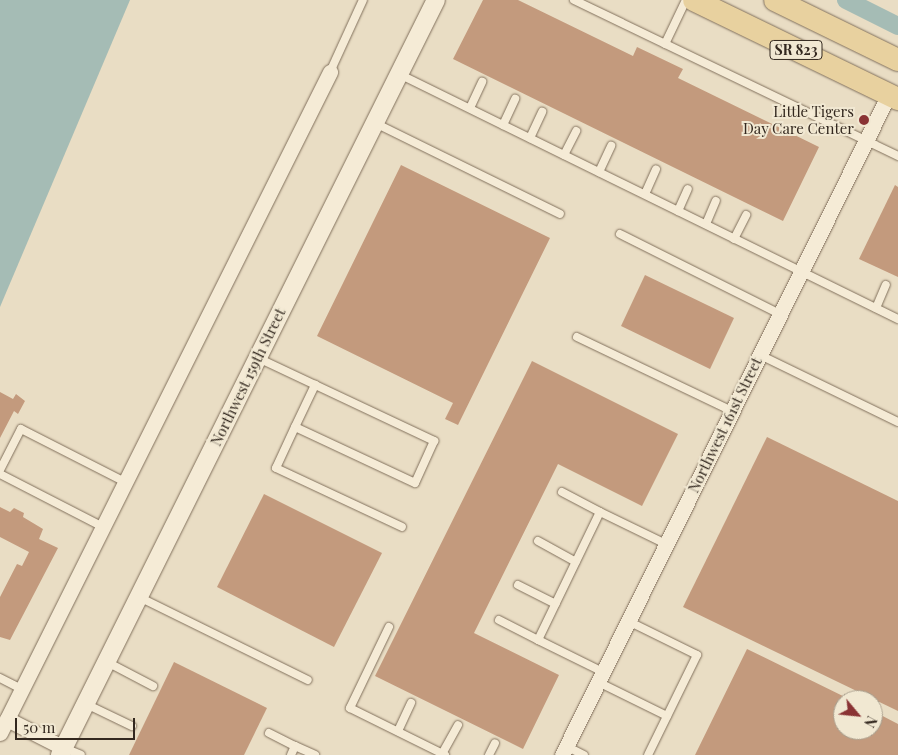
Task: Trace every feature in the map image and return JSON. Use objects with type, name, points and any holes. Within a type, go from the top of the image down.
[{"type":"main road","name":"SR 823","points":[[694,0],[893,97]]},
{"type":"main road","name":"SR 823","points":[[775,0],[898,60]]},
{"type":"street","name":"Northwest 159th Street","points":[[62,751],[436,0]]},
{"type":"street","points":[[62,751],[4,726],[123,481],[330,72]]},
{"type":"street","name":"Northwest 161st Street","points":[[564,751],[866,140],[893,97]]},
{"type":"lane","points":[[330,72],[363,0]]},
{"type":"lane","points":[[574,0],[898,156]]},
{"type":"lane","points":[[665,44],[686,0]]},
{"type":"lane","points":[[399,74],[898,319]]},
{"type":"lane","points":[[470,108],[482,82]]},
{"type":"lane","points":[[503,125],[515,98]]},
{"type":"lane","points":[[530,138],[542,112]]},
{"type":"lane","points":[[375,123],[560,214]]},
{"type":"lane","points":[[564,155],[576,131]]},
{"type":"lane","points":[[599,172],[611,146]]},
{"type":"lane","points":[[645,194],[656,169]]},
{"type":"lane","points":[[678,211],[688,189]]},
{"type":"lane","points":[[706,224],[716,201]]},
{"type":"lane","points":[[734,239],[746,215]]},
{"type":"lane","points":[[620,234],[780,314]]},
{"type":"lane","points":[[876,308],[886,285]]},
{"type":"lane","points":[[576,337],[732,411]]},
{"type":"lane","points":[[760,355],[898,422]]},
{"type":"lane","points":[[258,358],[434,441],[415,483],[295,427]]},
{"type":"lane","points":[[315,385],[276,468],[402,527]]},
{"type":"lane","points":[[0,470],[21,429],[123,481]]},
{"type":"lane","points":[[0,474],[101,526]]},
{"type":"lane","points":[[562,492],[666,544]]},
{"type":"lane","points":[[538,640],[600,512]]},
{"type":"lane","points":[[538,541],[576,562]]},
{"type":"lane","points":[[518,585],[556,604]]},
{"type":"lane","points":[[139,597],[308,680]]},
{"type":"lane","points":[[499,620],[538,640],[667,716]]},
{"type":"lane","points":[[628,621],[697,655],[648,755]]},
{"type":"lane","points":[[389,627],[350,708],[444,754],[458,725]]},
{"type":"lane","points":[[107,662],[153,686]]},
{"type":"lane","points":[[0,678],[22,689]]},
{"type":"lane","points":[[398,731],[411,703]]},
{"type":"lane","points":[[86,704],[132,726]]},
{"type":"lane","points":[[269,733],[315,755]]},
{"type":"lane","points":[[489,755],[494,743]]},
{"type":"lane","points":[[291,755],[295,746]]},
{"type":"lane","points":[[62,751],[81,755]]},
{"type":"lane","points":[[564,751],[584,755]]},
{"type":"water","points":[[0,0],[130,0],[0,307]]},
{"type":"building","points":[[483,0],[518,0],[633,56],[637,47],[683,69],[678,78],[819,147],[783,221],[453,59]]},
{"type":"building","points":[[401,165],[550,238],[458,425],[445,419],[453,403],[317,336]]},
{"type":"building","points":[[895,185],[898,187],[898,277],[859,259]]},
{"type":"building","points":[[645,275],[734,318],[710,369],[621,326]]},
{"type":"building","points":[[532,361],[678,434],[642,506],[558,464],[474,633],[559,675],[523,749],[375,676]]},
{"type":"building","points":[[0,392],[13,399],[16,394],[25,401],[18,414],[14,411],[0,438]]},
{"type":"building","points":[[767,437],[898,501],[898,711],[883,704],[883,690],[855,690],[683,607]]},
{"type":"building","points":[[264,494],[382,553],[334,647],[217,587]]},
{"type":"building","points":[[0,507],[10,512],[14,508],[24,513],[23,517],[43,529],[39,539],[58,548],[10,640],[0,637],[0,597],[17,564],[22,566],[29,552],[0,537]]},
{"type":"building","points":[[747,649],[833,691],[833,740],[883,740],[883,716],[898,724],[898,755],[695,755]]},
{"type":"building","points":[[174,662],[267,708],[244,755],[129,755]]},
{"type":"waterway","points":[[846,0],[898,26]]},
{"type":"place","name":"Little Tigers Day Care Center","points":[[864,120]]}]
